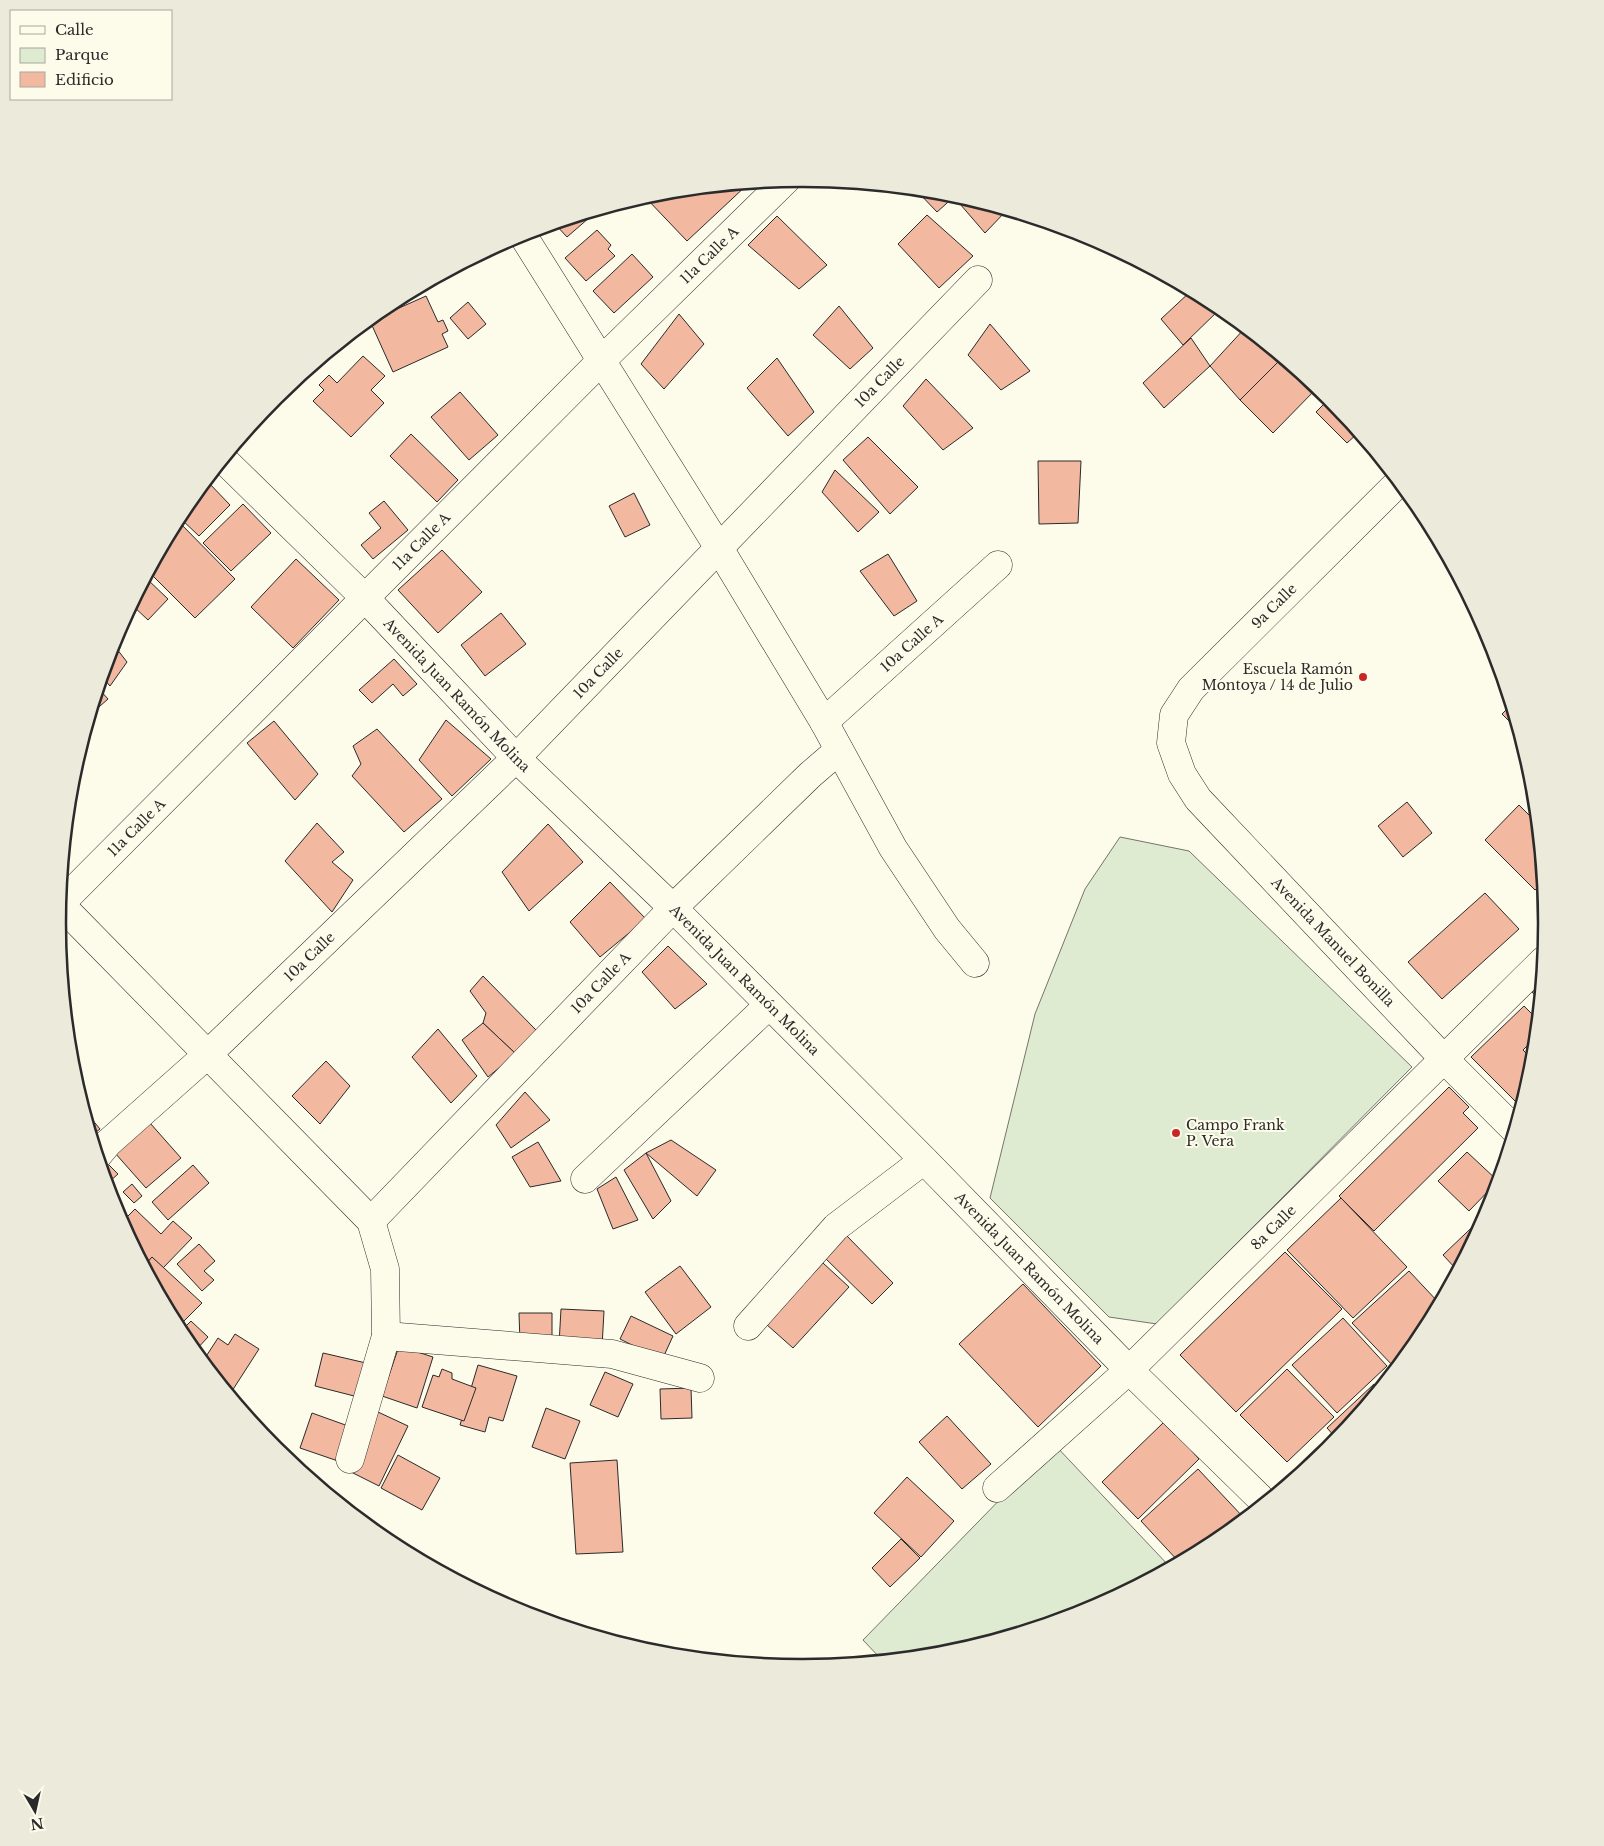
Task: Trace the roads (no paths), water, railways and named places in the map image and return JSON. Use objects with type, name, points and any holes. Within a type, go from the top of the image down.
[{"type":"street","name":"11a Calle A","points":[[67,897],[601,361],[778,188]]},
{"type":"street","points":[[526,241],[719,548],[824,722],[893,848],[947,929],[975,963]]},
{"type":"street","name":"10a Calle","points":[[102,1150],[206,1055],[516,758],[978,280]]},
{"type":"street","name":"Avenida Juan Ramón Molina","points":[[228,464],[366,599],[516,758],[673,908],[924,1160],[1129,1370],[1260,1498]]},
{"type":"street","name":"9a Calle","points":[[1172,743],[1174,715],[1191,689],[1394,487]]},
{"type":"street","name":"10a Calle A","points":[[824,722],[998,565]]},
{"type":"street","name":"Avenida Manuel Bonilla","points":[[1172,743],[1182,774],[1198,799],[1443,1058],[1510,1124]]},
{"type":"street","name":"10a Calle A","points":[[371,1221],[673,908],[810,775],[839,750]]},
{"type":"street","points":[[67,911],[371,1221],[385,1269],[386,1336],[350,1459]]},
{"type":"street","name":"8a Calle","points":[[997,1488],[1129,1370],[1536,968]]},
{"type":"street","points":[[585,1179],[769,1005]]},
{"type":"street","points":[[748,1326],[836,1227],[924,1160]]},
{"type":"street","points":[[386,1336],[612,1354],[700,1378]]},
{"type":"place","name":"Escuela Ramón Montoya / 14 de Julio","points":[[1363,677]]},
{"type":"place","name":"Campo Frank P. Vera","points":[[1176,1133]]}]
